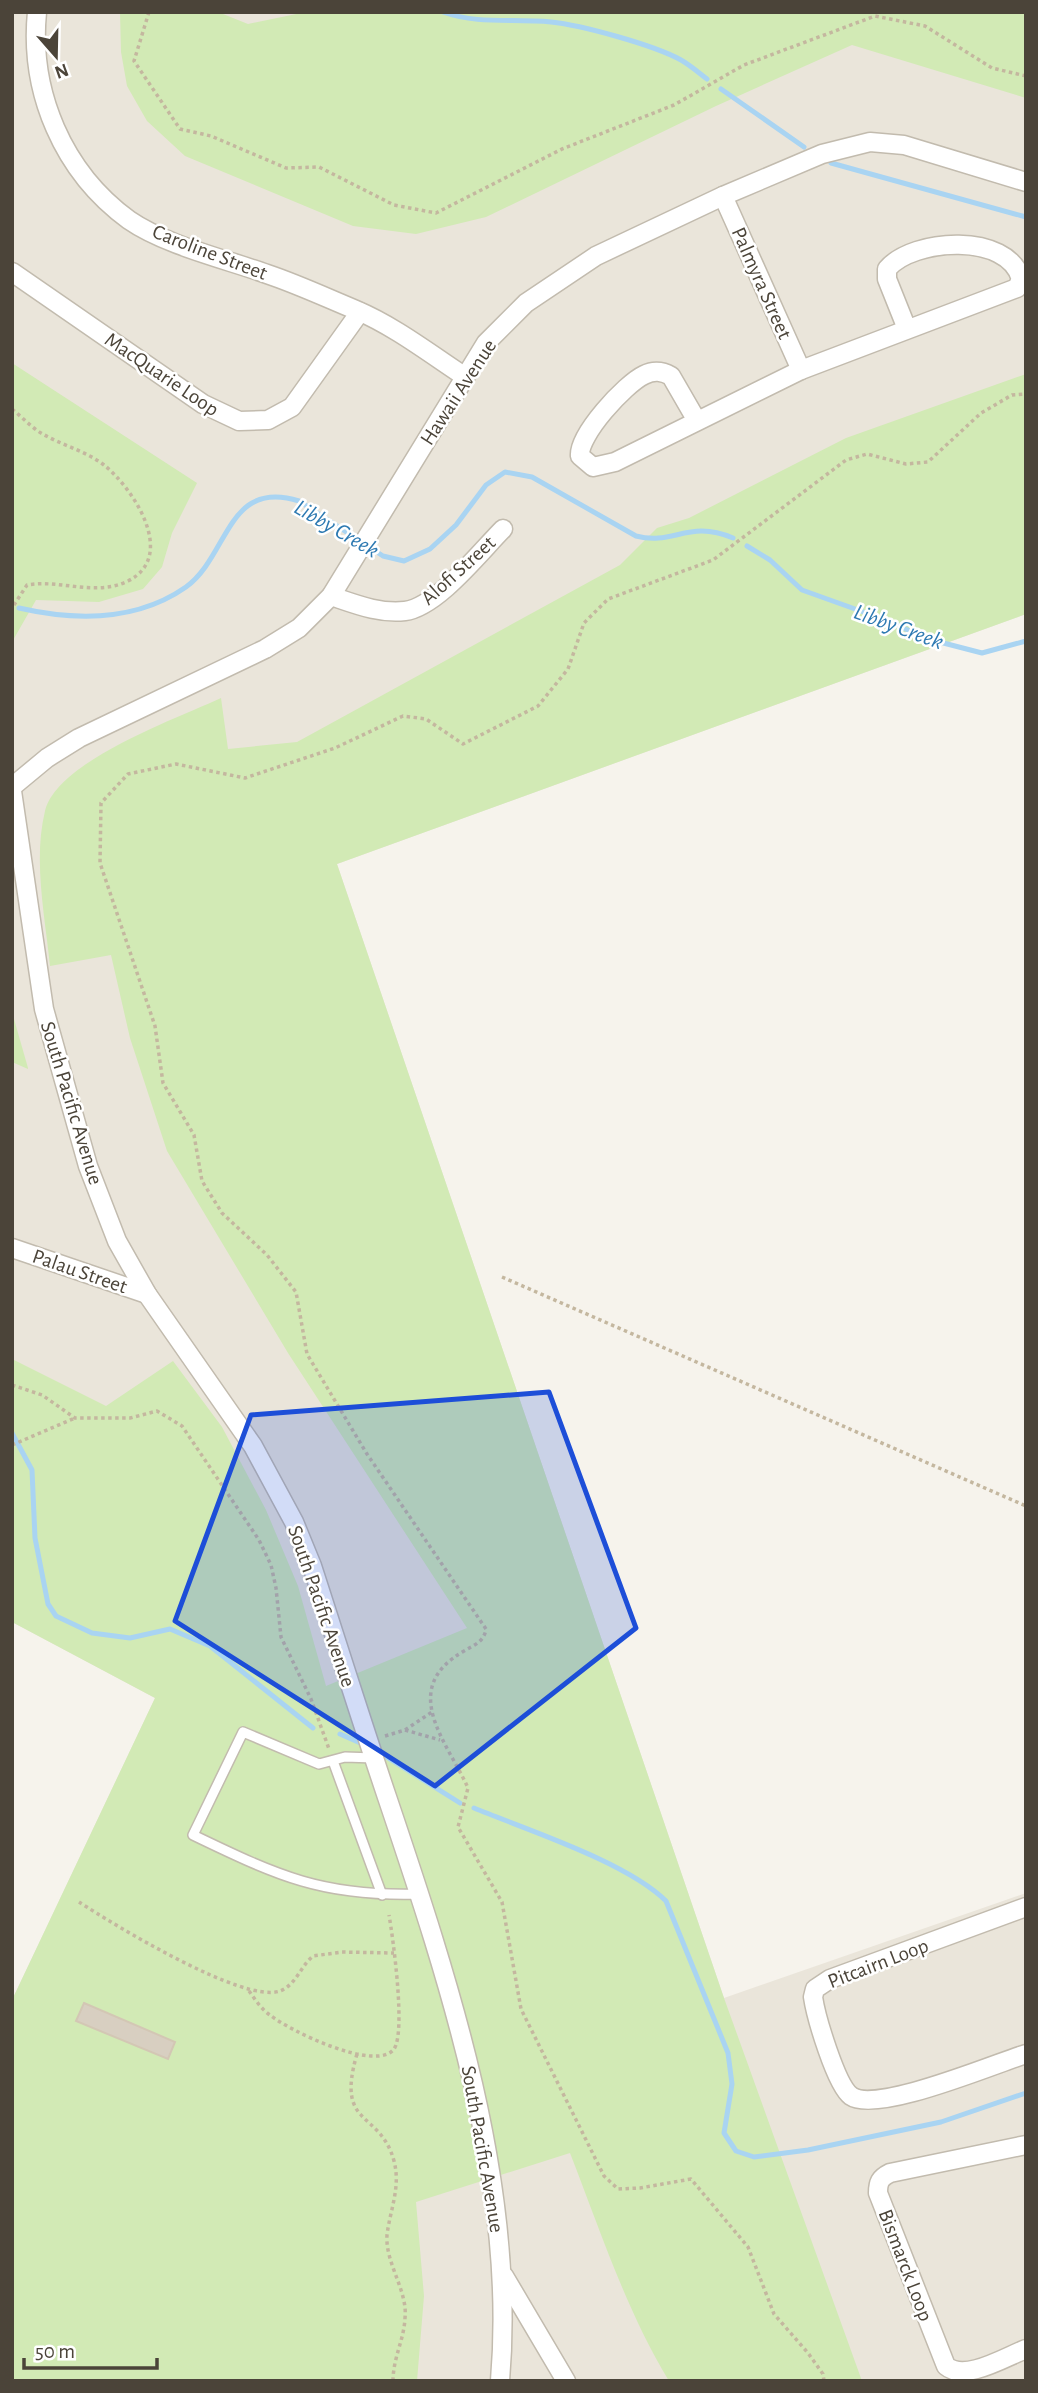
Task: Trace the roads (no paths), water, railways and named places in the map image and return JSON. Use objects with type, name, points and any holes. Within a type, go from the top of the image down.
[{"type":"street","name":"Caroline Street","points":[[37,12],[33,47],[44,102],[69,158],[130,220],[187,247],[271,275],[360,312],[464,376]]},
{"type":"street","name":"Hawaii Avenue","points":[[12,789],[47,758],[79,738],[265,649],[299,628],[331,596],[486,343],[526,303],[596,256],[723,196],[822,154],[870,142],[904,145],[1026,182]]},
{"type":"street","name":"Palmyra Street","points":[[723,196],[801,370]]},
{"type":"street","points":[[697,421],[671,376],[663,372],[651,372],[635,381],[587,431],[579,449],[580,456],[585,463],[602,467],[697,421],[801,370],[1017,288],[1021,279],[1019,271],[1001,254],[961,243],[947,244],[899,259],[887,269],[887,279],[906,329]]},
{"type":"street","name":"MacQuarie Loop","points":[[12,272],[204,404],[239,421],[268,420],[292,407],[360,312]]},
{"type":"street","name":"Alofi Street","points":[[331,596],[388,611],[419,607],[441,591],[503,529]]},
{"type":"street","name":"South Pacific Avenue","points":[[12,789],[44,1009],[88,1166],[117,1241],[147,1294],[253,1446],[283,1501],[312,1566],[420,1894],[469,2065],[504,2276],[500,2381]]},
{"type":"street","name":"Palau Street","points":[[12,1248],[147,1294]]},
{"type":"street","name":"Pitcairn Loop","points":[[1026,1907],[830,1979],[815,1989],[813,1997],[841,2083],[850,2096],[858,2101],[896,2098],[1026,2054]]},
{"type":"street","name":"Bismarck Loop","points":[[1026,2146],[890,2174],[881,2178],[878,2184],[878,2193],[942,2358],[952,2371],[970,2371],[1026,2349]]},
{"type":"street","points":[[504,2276],[566,2381]]},
{"type":"lane","points":[[372,1751],[312,1762],[243,1732],[193,1835],[274,1874],[299,1883],[382,1895],[420,1894]]},
{"type":"lane","points":[[333,1760],[382,1895]]},
{"type":"waterway","points":[[443,12],[483,20],[551,22],[598,31],[669,54],[707,79]]},
{"type":"waterway","points":[[721,89],[804,147]]},
{"type":"waterway","points":[[831,163],[1026,217]]},
{"type":"waterway","name":"Libby Creek","points":[[19,608],[62,615],[105,616],[147,607],[186,587],[200,573],[243,510],[257,500],[275,497],[299,501],[383,556],[404,561],[430,549],[456,525],[486,485],[505,472],[532,477],[636,536],[661,538],[704,531],[733,538]]},
{"type":"waterway","name":"Libby Creek","points":[[747,546],[770,560],[802,590],[883,619],[928,639],[982,653],[1026,641]]},
{"type":"waterway","points":[[12,1433],[32,1470],[35,1538],[48,1604],[56,1616],[92,1633],[130,1638],[170,1629],[210,1646],[313,1728]]},
{"type":"waterway","points":[[340,1734],[365,1745]]},
{"type":"waterway","points":[[377,1751],[460,1803]]},
{"type":"waterway","points":[[474,1808],[602,1860],[649,1887],[666,1901],[728,2053],[732,2084],[724,2133],[736,2151],[754,2157],[808,2150],[941,2122],[1026,2093]]}]
